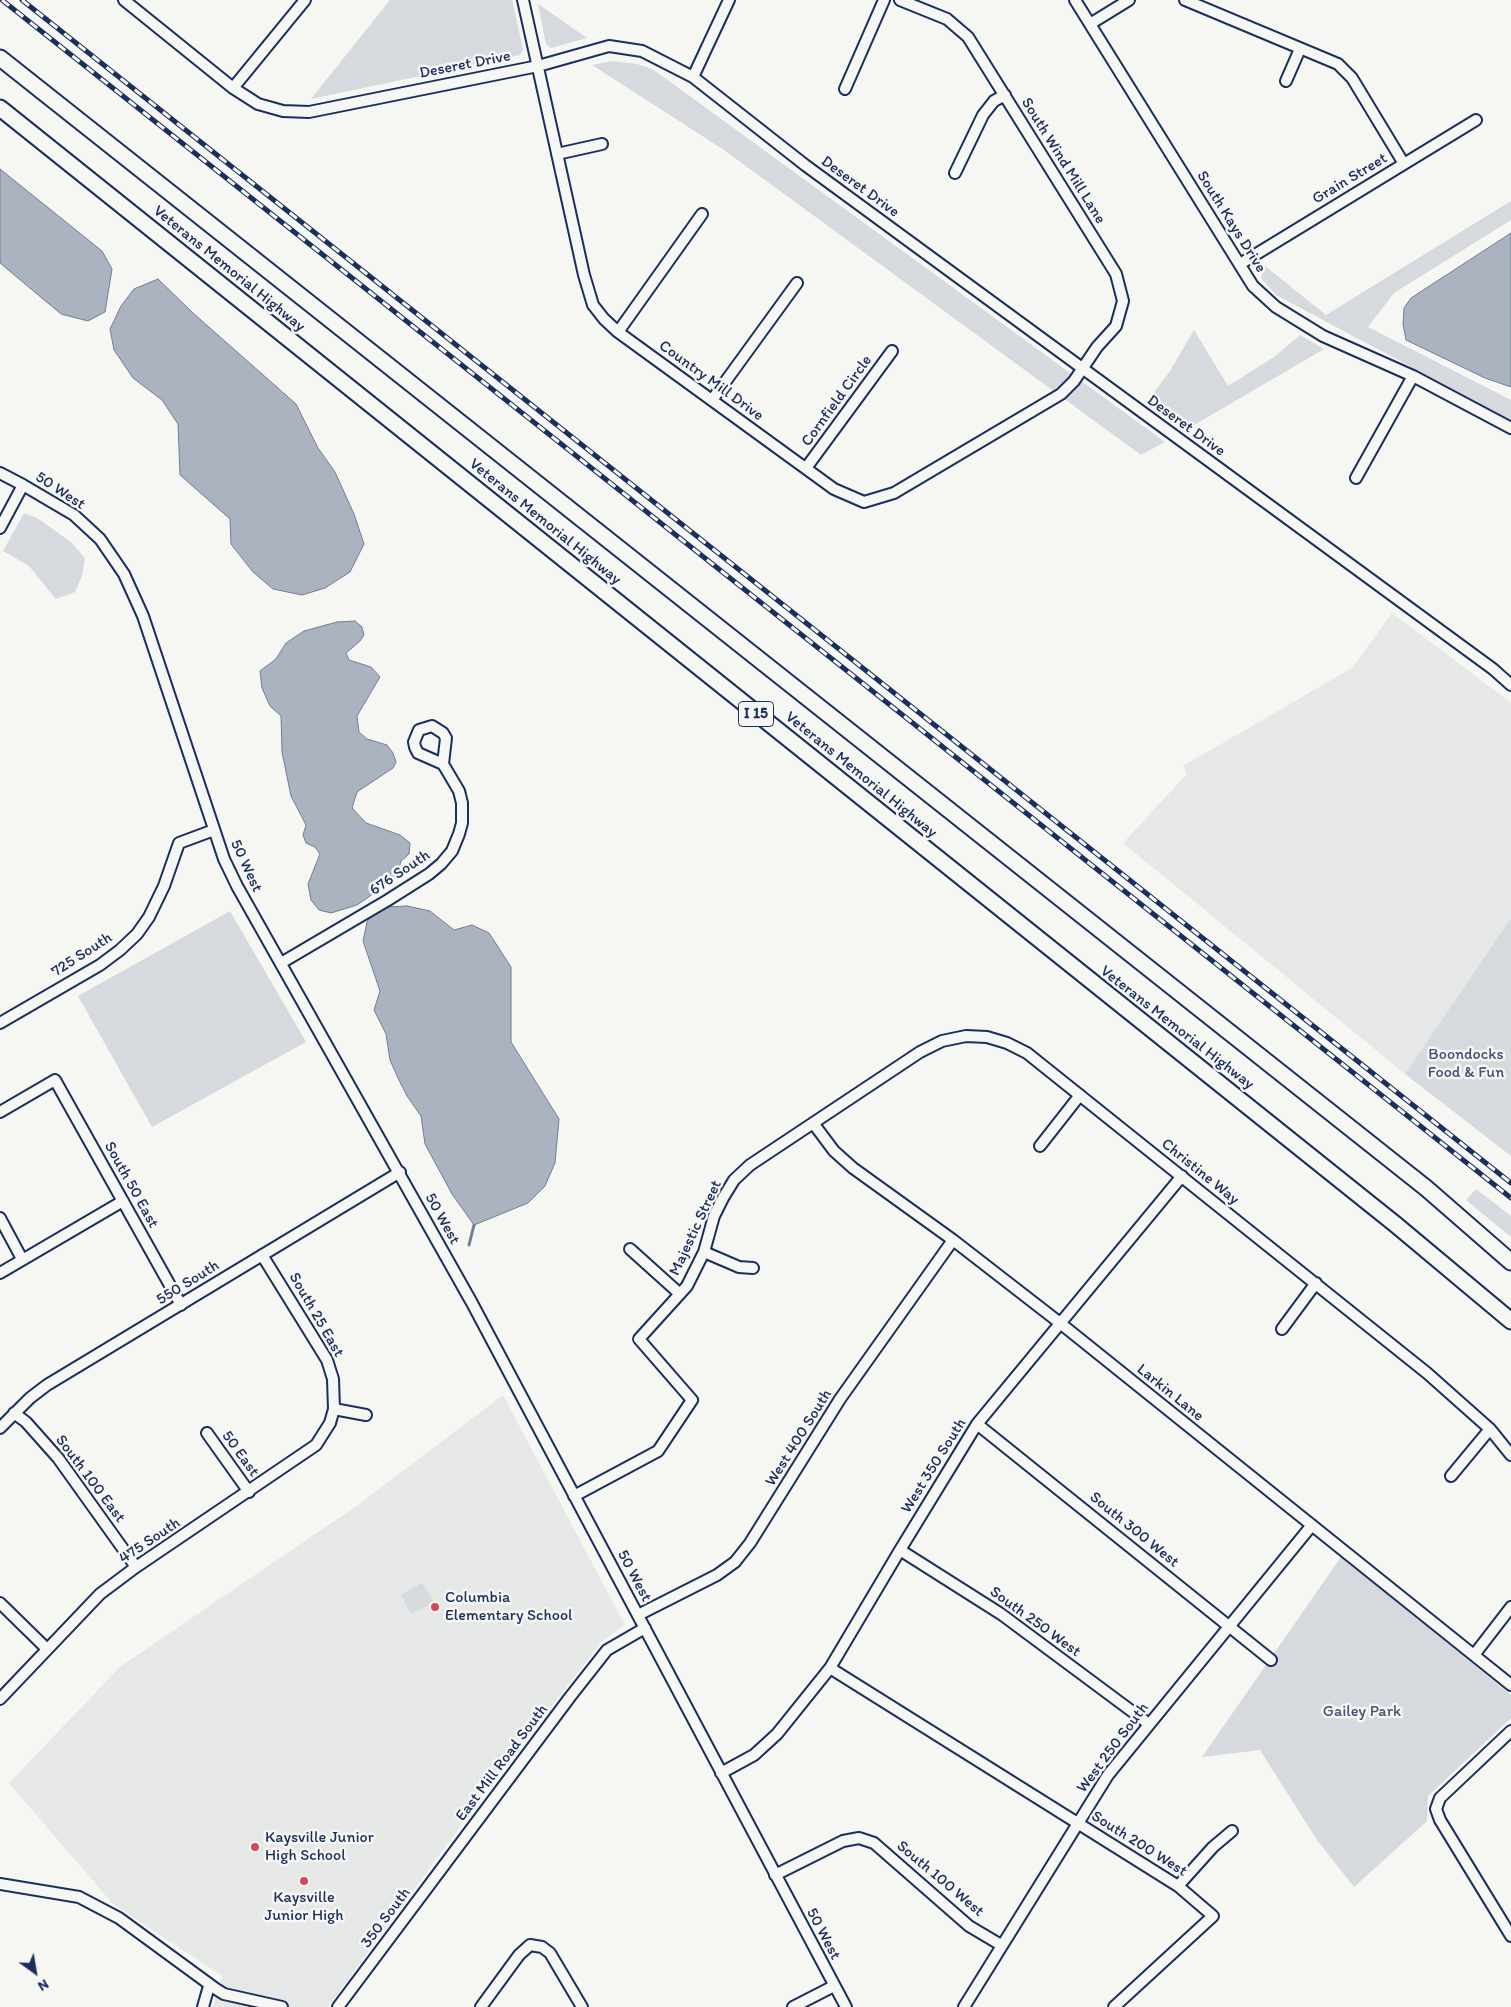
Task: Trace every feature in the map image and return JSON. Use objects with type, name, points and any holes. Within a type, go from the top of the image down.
[{"type":"highway","name":"Veterans Memorial Highway","points":[[0,58],[1419,1182],[1511,1262]]},
{"type":"highway","name":"Veterans Memorial Highway","points":[[0,108],[1395,1224],[1511,1322]]},
{"type":"street","name":"Deseret Drive","points":[[124,0],[136,4],[232,88],[258,104],[283,111],[309,112],[538,66],[609,46],[642,51],[692,77],[805,165],[1511,684]]},
{"type":"street","points":[[232,88],[305,0]]},
{"type":"street","name":"Country Mill Drive","points":[[523,0],[584,275],[593,305],[618,332],[834,488],[864,502],[894,493],[1061,394],[1074,381],[1082,369]]},
{"type":"street","points":[[692,77],[729,0]]},
{"type":"street","points":[[845,89],[884,0]]},
{"type":"street","name":"South Wind Mill Lane","points":[[900,0],[947,19],[968,37],[1116,274],[1123,301],[1116,326],[1082,369]]},
{"type":"street","name":"South Kays Drive","points":[[1075,0],[1253,286],[1276,306],[1323,336],[1413,376],[1511,428]]},
{"type":"street","points":[[1090,24],[1129,0]]},
{"type":"street","points":[[1185,0],[1338,64],[1352,78],[1404,164]]},
{"type":"street","points":[[1286,81],[1300,49]]},
{"type":"street","points":[[955,173],[983,115],[994,101],[1005,95]]},
{"type":"street","name":"Grain Street","points":[[1240,264],[1476,120]]},
{"type":"street","points":[[557,154],[602,144]]},
{"type":"street","points":[[618,332],[702,214]]},
{"type":"street","points":[[712,400],[797,282]]},
{"type":"street","name":"Cornfield Circle","points":[[806,468],[892,351]]},
{"type":"street","points":[[1356,478],[1413,376]]},
{"type":"street","name":"50 West","points":[[0,474],[23,485],[74,515],[100,539],[124,574],[143,616],[224,859],[237,886],[400,1172],[523,1398],[846,2007]]},
{"type":"street","points":[[0,528],[23,485]]},
{"type":"street","name":"676 South","points":[[281,963],[388,900],[429,874],[441,864],[456,842],[462,824],[462,803],[459,791],[443,764]]},
{"type":"street","name":"725 South","points":[[0,1023],[100,966],[120,950],[137,934],[149,916],[164,886],[179,843],[214,830]]},
{"type":"street","name":"Christine Way","points":[[839,1106],[920,1052],[942,1041],[966,1036],[994,1039],[1027,1053],[1428,1373],[1490,1429],[1511,1455]]},
{"type":"street","name":"South 50 East","points":[[0,1112],[55,1080],[181,1305]]},
{"type":"street","points":[[1040,1146],[1080,1095]]},
{"type":"street","name":"Majestic Street","points":[[574,1496],[658,1451],[692,1400],[639,1339],[687,1286],[704,1252],[714,1216],[734,1180],[750,1165],[839,1106]]},
{"type":"street","name":"Larkin Lane","points":[[813,1123],[834,1151],[852,1168],[953,1240],[1060,1323],[1511,1685]]},
{"type":"street","name":"550 South","points":[[0,1428],[14,1413],[47,1385],[400,1172]]},
{"type":"street","name":"West 350 South","points":[[721,1773],[754,1754],[777,1734],[830,1668],[977,1424],[1182,1176]]},
{"type":"street","points":[[0,1273],[123,1202]]},
{"type":"street","points":[[0,1218],[22,1259]]},
{"type":"street","name":"West 400 South","points":[[638,1616],[717,1574],[735,1562],[750,1543],[840,1399],[953,1240]]},
{"type":"street","points":[[630,1249],[680,1294]]},
{"type":"street","points":[[704,1252],[739,1267],[753,1268]]},
{"type":"street","name":"South 25 East","points":[[262,1255],[327,1360],[333,1379],[334,1409],[330,1424]]},
{"type":"street","points":[[1282,1329],[1316,1283]]},
{"type":"street","points":[[334,1409],[366,1415]]},
{"type":"street","name":"South 100 East","points":[[14,1413],[26,1422],[58,1458],[136,1568]]},
{"type":"street","name":"475 South","points":[[0,1699],[100,1594],[316,1445],[330,1424]]},
{"type":"street","name":"South 300 West","points":[[977,1424],[1271,1660]]},
{"type":"street","points":[[1451,1476],[1490,1429]]},
{"type":"street","name":"50 East","points":[[207,1434],[249,1492]]},
{"type":"street","name":"West 250 South","points":[[964,2007],[1108,1775],[1312,1525]]},
{"type":"street","name":"South 250 West","points":[[900,1550],[1001,1614],[1148,1724]]},
{"type":"street","points":[[0,1603],[47,1648]]},
{"type":"street","points":[[1474,1655],[1511,1607]]},
{"type":"street","name":"East Mill Road South","points":[[458,1847],[607,1650],[645,1628]]},
{"type":"street","name":"South 200 West","points":[[830,1668],[1178,1886],[1213,1916],[1114,2007]]},
{"type":"street","points":[[1511,1731],[1440,1798],[1436,1808],[1440,1820],[1511,1936]]},
{"type":"street","points":[[1178,1886],[1213,1847],[1232,1831]]},
{"type":"street","name":"South 100 West","points":[[775,1875],[843,1841],[859,1838],[874,1843],[969,1926],[1001,1945]]},
{"type":"street","name":"350 South","points":[[338,2007],[458,1847]]},
{"type":"street","points":[[0,1884],[79,1897],[119,1918],[209,1986],[224,1994],[282,2007]]},
{"type":"street","points":[[481,2007],[520,1955],[530,1945],[542,1946],[550,1953],[582,2007]]},
{"type":"street","points":[[203,2007],[209,1986]]},
{"type":"street","points":[[793,2007],[834,1986]]},
{"type":"shaded area","points":[[0,169],[102,251],[112,269],[105,312],[88,321],[61,314],[0,263]]},
{"type":"shaded area","points":[[1511,233],[1511,387],[1485,378],[1406,340],[1403,324],[1404,308],[1411,298]]},
{"type":"shaded area","points":[[158,279],[193,313],[296,404],[318,448],[335,472],[354,514],[364,544],[350,572],[325,588],[302,595],[273,589],[253,572],[231,544],[230,519],[180,475],[178,424],[162,400],[133,378],[114,350],[110,329],[121,306],[134,289]]},
{"type":"shaded area","points":[[1392,613],[1511,703],[1511,918],[1405,1074],[1123,843],[1187,774],[1183,766],[1352,668]]},
{"type":"shaded area","points":[[355,621],[362,627],[364,635],[346,653],[349,660],[371,667],[380,677],[357,716],[359,732],[367,739],[387,745],[393,753],[396,762],[393,768],[357,792],[352,808],[366,823],[400,835],[410,843],[409,854],[401,861],[396,878],[357,905],[331,913],[319,910],[311,900],[308,884],[320,854],[315,847],[306,843],[303,835],[306,825],[291,796],[282,752],[281,716],[270,706],[262,688],[260,671],[276,659],[286,643],[304,631],[337,622]]},
{"type":"shaded area","points":[[407,906],[430,911],[454,930],[472,925],[489,933],[511,967],[511,1042],[559,1119],[555,1163],[545,1186],[528,1203],[474,1225],[452,1194],[425,1144],[421,1116],[407,1096],[390,1060],[386,1034],[374,1010],[380,991],[363,941],[367,922],[373,912],[385,907]]},
{"type":"shaded area","points":[[503,1395],[625,1625],[602,1641],[486,1791],[328,2007],[213,2007],[222,1976],[113,1904],[9,1783],[121,1666],[358,1505]]},
{"type":"green space","points":[[390,0],[512,0],[523,49],[520,55],[311,99]]},
{"type":"green space","points":[[538,4],[587,38],[551,48],[546,44]]},
{"type":"green space","points":[[612,61],[637,64],[652,69],[1165,442],[1141,455],[724,150],[592,65]]},
{"type":"green space","points":[[1511,201],[1511,220],[1394,293],[1368,327],[1511,400],[1511,420],[1276,295],[1261,278],[1265,266],[1326,315]]},
{"type":"green space","points":[[1194,330],[1228,386],[1274,357],[1300,335],[1324,349],[1189,428],[1149,399],[1170,371]]},
{"type":"green space","points":[[24,513],[37,518],[71,542],[85,558],[82,576],[75,592],[56,599],[29,566],[3,551]]},
{"type":"green space","points":[[230,911],[306,1042],[152,1127],[78,996]]},
{"type":"green space","name":"Boondocks Food & Fun","points":[[1511,918],[1511,1156],[1405,1074]]},
{"type":"green space","points":[[1476,1189],[1511,1216],[1511,1237],[1466,1200]]},
{"type":"green space","name":"Gailey Park","points":[[1341,1557],[1511,1695],[1511,1718],[1428,1796],[1427,1821],[1354,1887],[1317,1840],[1260,1750],[1202,1757]]},
{"type":"green space","points":[[422,1583],[434,1602],[411,1614],[401,1595]]},
{"type":"waterway","points":[[469,1245],[474,1225]]},
{"type":"railway","points":[[2,0],[1511,1198]]},
{"type":"railway","points":[[22,0],[1511,1183]]},
{"type":"place","name":"Columbia Elementary School","points":[[435,1607]]},
{"type":"place","name":"Kaysville Junior High School","points":[[255,1847]]},
{"type":"place","name":"Kaysville Junior High","points":[[304,1881]]}]
